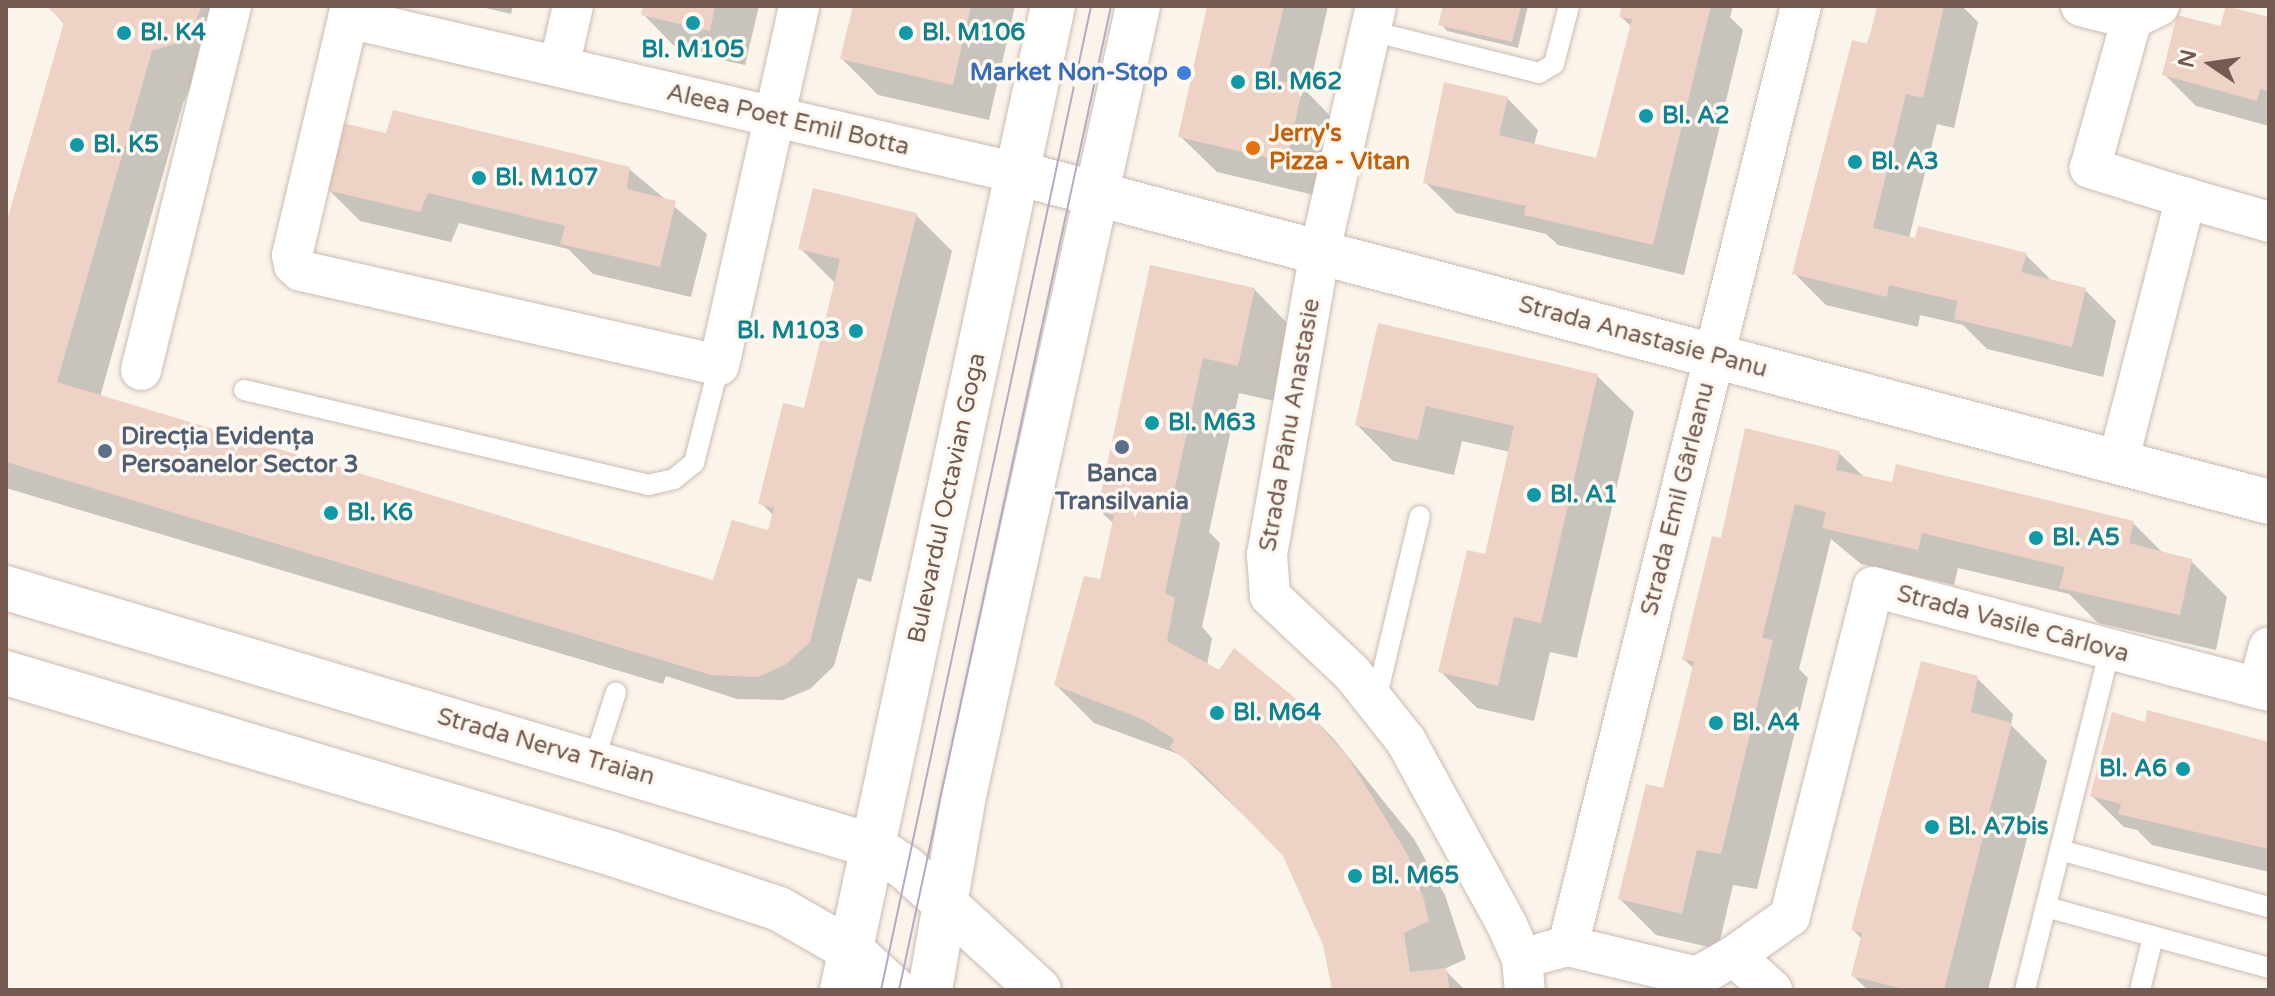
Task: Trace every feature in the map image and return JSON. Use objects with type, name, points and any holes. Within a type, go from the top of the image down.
[{"type":"main road","name":"Bulevardul Octavian Goga","points":[[846,970],[1053,6]]},
{"type":"main road","points":[[930,990],[963,800],[1138,6]]},
{"type":"main road","name":"Strada Anastasie Panu","points":[[1017,173],[2269,502]]},
{"type":"main road","name":"Strada Nerva Traian","points":[[6,588],[873,846],[946,905],[1039,990]]},
{"type":"main road","points":[[6,673],[613,854],[779,909],[846,970],[895,990]]},
{"type":"street","points":[[141,370],[231,6]]},
{"type":"street","points":[[559,67],[573,6]]},
{"type":"street","points":[[350,12],[292,255],[294,265],[301,271],[719,365],[799,6]]},
{"type":"street","name":"Strada Emil Gârleanu","points":[[1568,946],[1801,6]]},
{"type":"street","points":[[2081,6],[2146,13],[2090,168],[2269,222]]},
{"type":"street","name":"Aleea Poet Emil Botta","points":[[350,12],[559,67],[1017,173]]},
{"type":"street","name":"Strada Pânu Anastasie","points":[[1373,18],[1320,251],[1267,578],[1270,596],[1282,611],[1376,700],[1444,803],[1524,974]]},
{"type":"street","points":[[2118,462],[2186,198]]},
{"type":"street","name":"Strada Vasile Cârlova","points":[[1734,956],[1790,916],[1873,587],[2264,690]]},
{"type":"street","points":[[2264,690],[2269,647]]},
{"type":"street","points":[[1524,974],[1568,946],[1690,983],[1734,956],[1772,990]]},
{"type":"lane","points":[[1373,18],[1539,73],[1554,64],[1569,6]]},
{"type":"lane","points":[[244,390],[648,485],[674,479],[694,463],[719,365]]},
{"type":"lane","points":[[1376,700],[1420,516]]},
{"type":"lane","points":[[2025,990],[2110,650]]},
{"type":"lane","points":[[594,761],[616,692]]},
{"type":"lane","points":[[2060,850],[2269,907]]},
{"type":"lane","points":[[2046,907],[2269,968]]},
{"type":"lane","points":[[2140,990],[2153,937]]},
{"type":"building","points":[[46,6],[202,6],[194,25],[177,43],[152,51],[57,382],[713,580],[732,520],[768,530],[774,508],[758,504],[783,403],[804,408],[840,259],[798,249],[813,188],[917,213],[810,642],[785,665],[758,677],[711,675],[6,462],[6,224],[64,22]]},
{"type":"building","name":"Bl. M105","points":[[643,6],[715,6],[710,31],[641,15]]},
{"type":"building","name":"Bl. M106","points":[[853,6],[971,6],[953,85],[840,59]]},
{"type":"building","name":"Bl. M62","points":[[1207,6],[1284,6],[1267,78],[1303,86],[1286,162],[1178,137]]},
{"type":"building","points":[[1443,6],[1521,6],[1512,42],[1438,25]]},
{"type":"building","name":"Bl. A2","points":[[1622,6],[1711,6],[1653,245],[1524,215],[1526,206],[1423,183],[1444,82],[1508,97],[1499,135],[1596,158],[1632,19],[1619,17]]},
{"type":"building","name":"Bl. A3","points":[[1877,6],[1944,6],[1923,98],[1906,94],[1873,228],[1915,238],[1918,226],[2027,253],[2021,272],[2086,288],[2072,347],[1954,319],[1957,301],[1889,285],[1887,297],[1792,274],[1852,40],[1868,44]]},
{"type":"building","points":[[2226,6],[2269,17],[2269,91],[2260,89],[2257,101],[2162,75],[2177,15],[2220,26]]},
{"type":"building","name":"Bl. M107","points":[[393,110],[630,167],[627,189],[676,201],[660,267],[560,244],[565,226],[428,193],[420,212],[326,190],[342,123],[386,133]]},
{"type":"building","points":[[1150,265],[1255,288],[1238,366],[1203,358],[1172,502],[1184,505],[1165,593],[1175,598],[1167,641],[1219,670],[1234,648],[1295,698],[1347,756],[1408,855],[1424,900],[1429,921],[1404,933],[1410,972],[1446,968],[1450,990],[1332,990],[1323,945],[1283,856],[1201,771],[1170,748],[1174,739],[1142,719],[1054,685],[1084,576],[1100,579],[1114,515],[1097,511]]},
{"type":"building","name":"Bl. A1","points":[[1378,323],[1598,374],[1541,623],[1514,617],[1498,686],[1438,672],[1467,550],[1485,554],[1514,426],[1426,406],[1418,440],[1355,425]]},
{"type":"building","name":"Bl. A4","points":[[1745,428],[1840,451],[1836,470],[1892,482],[1896,464],[2134,521],[2129,543],[2192,559],[2180,615],[2059,588],[2065,567],[1922,533],[1918,550],[1822,528],[1826,512],[1795,504],[1762,638],[1773,640],[1721,854],[1697,850],[1682,914],[1618,899],[1646,784],[1663,788],[1694,661],[1682,660],[1712,536],[1721,538]]},
{"type":"building","name":"Bl. A7bis","points":[[1921,661],[1978,676],[1971,712],[2012,723],[1944,990],[1908,990],[1851,976],[1862,933],[1851,930]]},
{"type":"building","name":"Bl. A6","points":[[2147,710],[2269,742],[2269,849],[2118,814],[2121,804],[2090,796],[2112,712],[2145,722]]},
{"type":"tram line","points":[[881,990],[1091,6]]},
{"type":"tram line","points":[[899,990],[1111,6]]},
{"type":"place","name":"Bl. M105","points":[[693,23]]},
{"type":"place","name":"Bl. K4","points":[[124,33]]},
{"type":"place","name":"Bl. M106","points":[[906,33]]},
{"type":"place","name":"Market Non-Stop","points":[[1184,73]]},
{"type":"place","name":"Bl. M62","points":[[1238,82]]},
{"type":"place","name":"Bl. A2","points":[[1646,116]]},
{"type":"place","name":"Bl. K5","points":[[77,145]]},
{"type":"place","name":"Jerry's Pizza - Vitan","points":[[1253,148]]},
{"type":"place","name":"Bl. A3","points":[[1855,162]]},
{"type":"place","name":"Bl. M107","points":[[479,178]]},
{"type":"place","name":"Bl. M103","points":[[856,331]]},
{"type":"place","name":"Bl. M63","points":[[1152,423]]},
{"type":"place","name":"Banca Transilvania","points":[[1122,447]]},
{"type":"place","name":"Direcția Evidența Persoanelor Sector 3","points":[[105,451]]},
{"type":"place","name":"Bl. A1","points":[[1534,495]]},
{"type":"place","name":"Bl. K6","points":[[331,513]]},
{"type":"place","name":"Bl. A5","points":[[2036,538]]},
{"type":"place","name":"Bl. M64","points":[[1217,713]]},
{"type":"place","name":"Bl. A4","points":[[1716,723]]},
{"type":"place","name":"Bl. A6","points":[[2183,769]]},
{"type":"place","name":"Bl. A7bis","points":[[1932,827]]},
{"type":"place","name":"Bl. M65","points":[[1355,876]]}]
